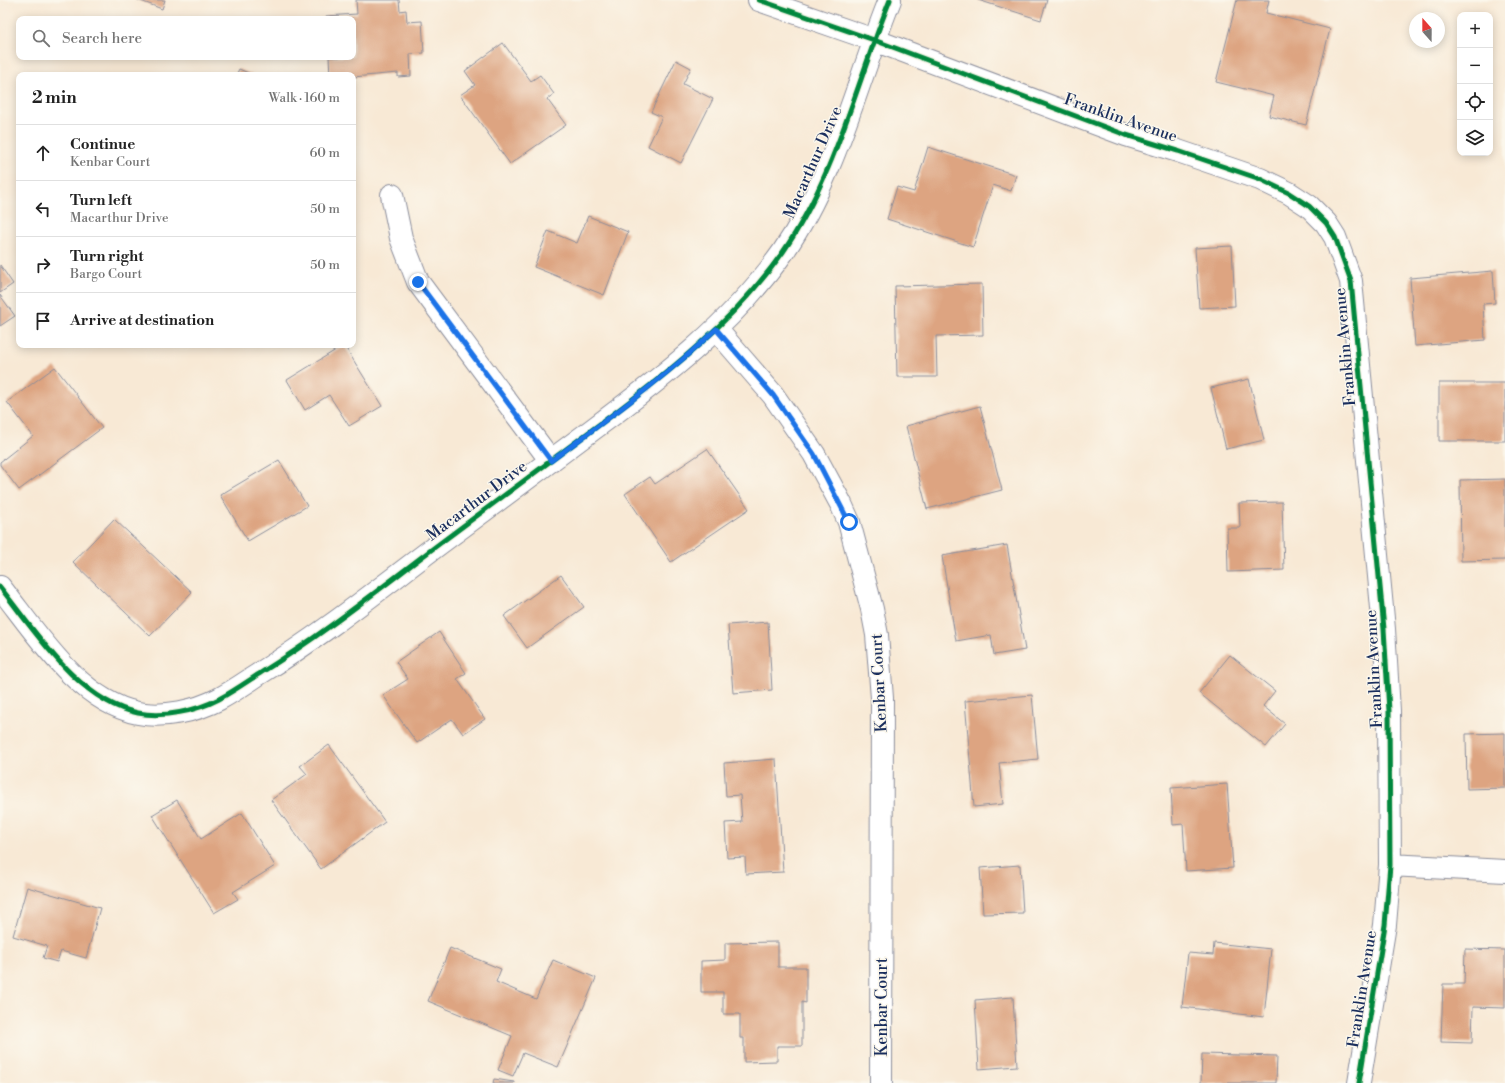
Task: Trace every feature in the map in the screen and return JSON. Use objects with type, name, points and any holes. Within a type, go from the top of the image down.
[{"type":"street","name":"Franklin Avenue","points":[[759,0],[874,40],[1126,135],[1260,179],[1289,193],[1309,206],[1326,223],[1335,237],[1351,281],[1384,629],[1389,711],[1390,865],[1385,925],[1359,1083]]},
{"type":"street","name":"Macarthur Drive","points":[[0,587],[41,639],[78,682],[100,699],[125,710],[142,714],[172,713],[202,706],[220,698],[293,653],[635,398],[699,345],[752,292],[774,262],[811,205],[840,138],[874,40],[890,0]]},
{"type":"street","points":[[392,195],[401,238],[418,282],[551,461]]},
{"type":"street","name":"Kenbar Court","points":[[716,329],[773,395],[814,454],[849,522],[872,609],[877,635],[882,698],[881,1083]]},
{"type":"street","points":[[1390,865],[1505,871]]},
{"type":"building","points":[[138,0],[165,0],[162,9]]},
{"type":"building","points":[[356,0],[399,0],[400,11],[406,10],[407,22],[422,21],[424,53],[410,54],[411,76],[398,77],[398,73],[356,77],[356,72],[330,72],[329,60],[356,60],[356,16],[326,16],[357,14]]},
{"type":"building","points":[[978,0],[1047,0],[1041,20]]},
{"type":"building","points":[[1237,0],[1269,0],[1266,13],[1330,29],[1306,125],[1269,116],[1274,96],[1216,82]]},
{"type":"building","points":[[503,43],[531,81],[540,75],[554,94],[547,99],[566,125],[510,164],[460,95],[475,85],[465,71]]},
{"type":"building","points":[[676,60],[691,68],[683,84],[713,99],[681,163],[648,146],[662,117],[651,112]]},
{"type":"building","points":[[239,69],[246,72],[238,72]]},
{"type":"building","points":[[928,147],[1016,175],[1011,191],[993,185],[973,247],[887,219],[897,187],[914,192]]},
{"type":"building","points":[[588,216],[628,232],[604,295],[534,267],[548,231],[577,243]]},
{"type":"building","points":[[1232,246],[1235,306],[1199,308],[1195,248]]},
{"type":"building","points":[[0,265],[13,284],[0,293]]},
{"type":"building","points":[[1493,271],[1495,303],[1483,304],[1485,340],[1415,346],[1410,278]]},
{"type":"building","points":[[982,284],[983,335],[936,336],[937,377],[897,377],[895,286]]},
{"type":"building","points":[[0,295],[15,316],[0,326]]},
{"type":"building","points":[[339,348],[346,348],[382,406],[349,426],[329,395],[305,410],[287,380]]},
{"type":"building","points":[[55,367],[102,428],[19,490],[0,465],[0,462],[33,436],[7,402]]},
{"type":"building","points":[[1249,379],[1264,440],[1226,449],[1211,388]]},
{"type":"building","points":[[1439,383],[1505,383],[1505,441],[1439,441]]},
{"type":"building","points":[[980,406],[1002,490],[927,509],[906,426]]},
{"type":"building","points":[[707,449],[749,509],[671,562],[625,494],[650,477],[655,484]]},
{"type":"building","points":[[279,460],[307,506],[248,541],[220,495]]},
{"type":"building","points":[[1505,479],[1505,560],[1461,561],[1460,480]]},
{"type":"building","points":[[1282,502],[1284,570],[1228,572],[1227,528],[1240,528],[1239,503]]},
{"type":"building","points":[[114,519],[192,592],[150,636],[73,562]]},
{"type":"building","points":[[1007,545],[1025,650],[994,655],[991,635],[956,641],[942,556]]},
{"type":"building","points":[[561,575],[584,607],[527,648],[504,616]]},
{"type":"building","points":[[768,622],[772,690],[733,693],[728,625]]},
{"type":"building","points":[[439,632],[466,673],[457,679],[485,719],[463,734],[452,719],[417,743],[383,695],[408,679],[396,662]]},
{"type":"building","points":[[1230,655],[1275,691],[1263,706],[1285,724],[1266,747],[1199,693]]},
{"type":"building","points":[[1032,695],[1038,759],[999,763],[1003,804],[974,807],[965,701]]},
{"type":"building","points":[[1505,733],[1505,788],[1467,789],[1466,734]]},
{"type":"building","points":[[329,745],[385,822],[321,869],[271,800],[307,774],[300,766]]},
{"type":"building","points":[[776,759],[783,872],[746,874],[745,857],[727,858],[725,823],[742,822],[740,795],[726,796],[724,763]]},
{"type":"building","points":[[1227,784],[1233,868],[1186,871],[1183,824],[1173,825],[1171,788]]},
{"type":"building","points":[[177,800],[201,839],[242,813],[275,866],[233,892],[238,899],[214,913],[152,815]]},
{"type":"building","points":[[1020,865],[1023,913],[983,914],[980,868]]},
{"type":"building","points":[[27,887],[100,908],[86,958],[61,951],[57,962],[43,958],[47,946],[13,936]]},
{"type":"building","points":[[778,942],[778,967],[806,967],[806,1003],[802,1002],[802,1046],[777,1046],[777,1061],[744,1062],[744,1038],[740,1038],[740,1014],[723,1014],[723,992],[701,992],[701,961],[725,960],[725,943]]},
{"type":"building","points":[[1214,943],[1271,949],[1264,1017],[1182,1007],[1188,953],[1213,955]]},
{"type":"building","points":[[450,948],[501,969],[496,982],[536,999],[553,960],[596,978],[558,1067],[523,1053],[513,1076],[498,1070],[512,1036],[428,1001]]},
{"type":"building","points":[[1465,949],[1505,950],[1505,1008],[1473,1007],[1472,1043],[1441,1042],[1443,984],[1464,984]]},
{"type":"building","points":[[1013,997],[1017,1066],[979,1069],[975,1000]]},
{"type":"building","points":[[1202,1054],[1277,1056],[1276,1083],[1201,1083]]},
{"type":"building","points":[[494,1079],[514,1082],[514,1083],[493,1083]]},
{"type":"cycle path","points":[[759,0],[874,40],[1126,135],[1260,179],[1289,193],[1309,206],[1326,223],[1335,237],[1351,281],[1384,629],[1389,711],[1390,865],[1385,925],[1359,1083]]},
{"type":"cycle path","points":[[0,587],[44,643],[77,680],[96,695],[116,706],[138,713],[158,715],[169,714],[200,707],[225,696],[285,657],[354,608],[670,370],[719,326],[741,303],[783,252],[817,193],[831,161],[890,0]]},
{"type":"route","points":[[418,282],[551,461],[635,398],[716,329],[773,395],[814,454],[849,522]]}]
